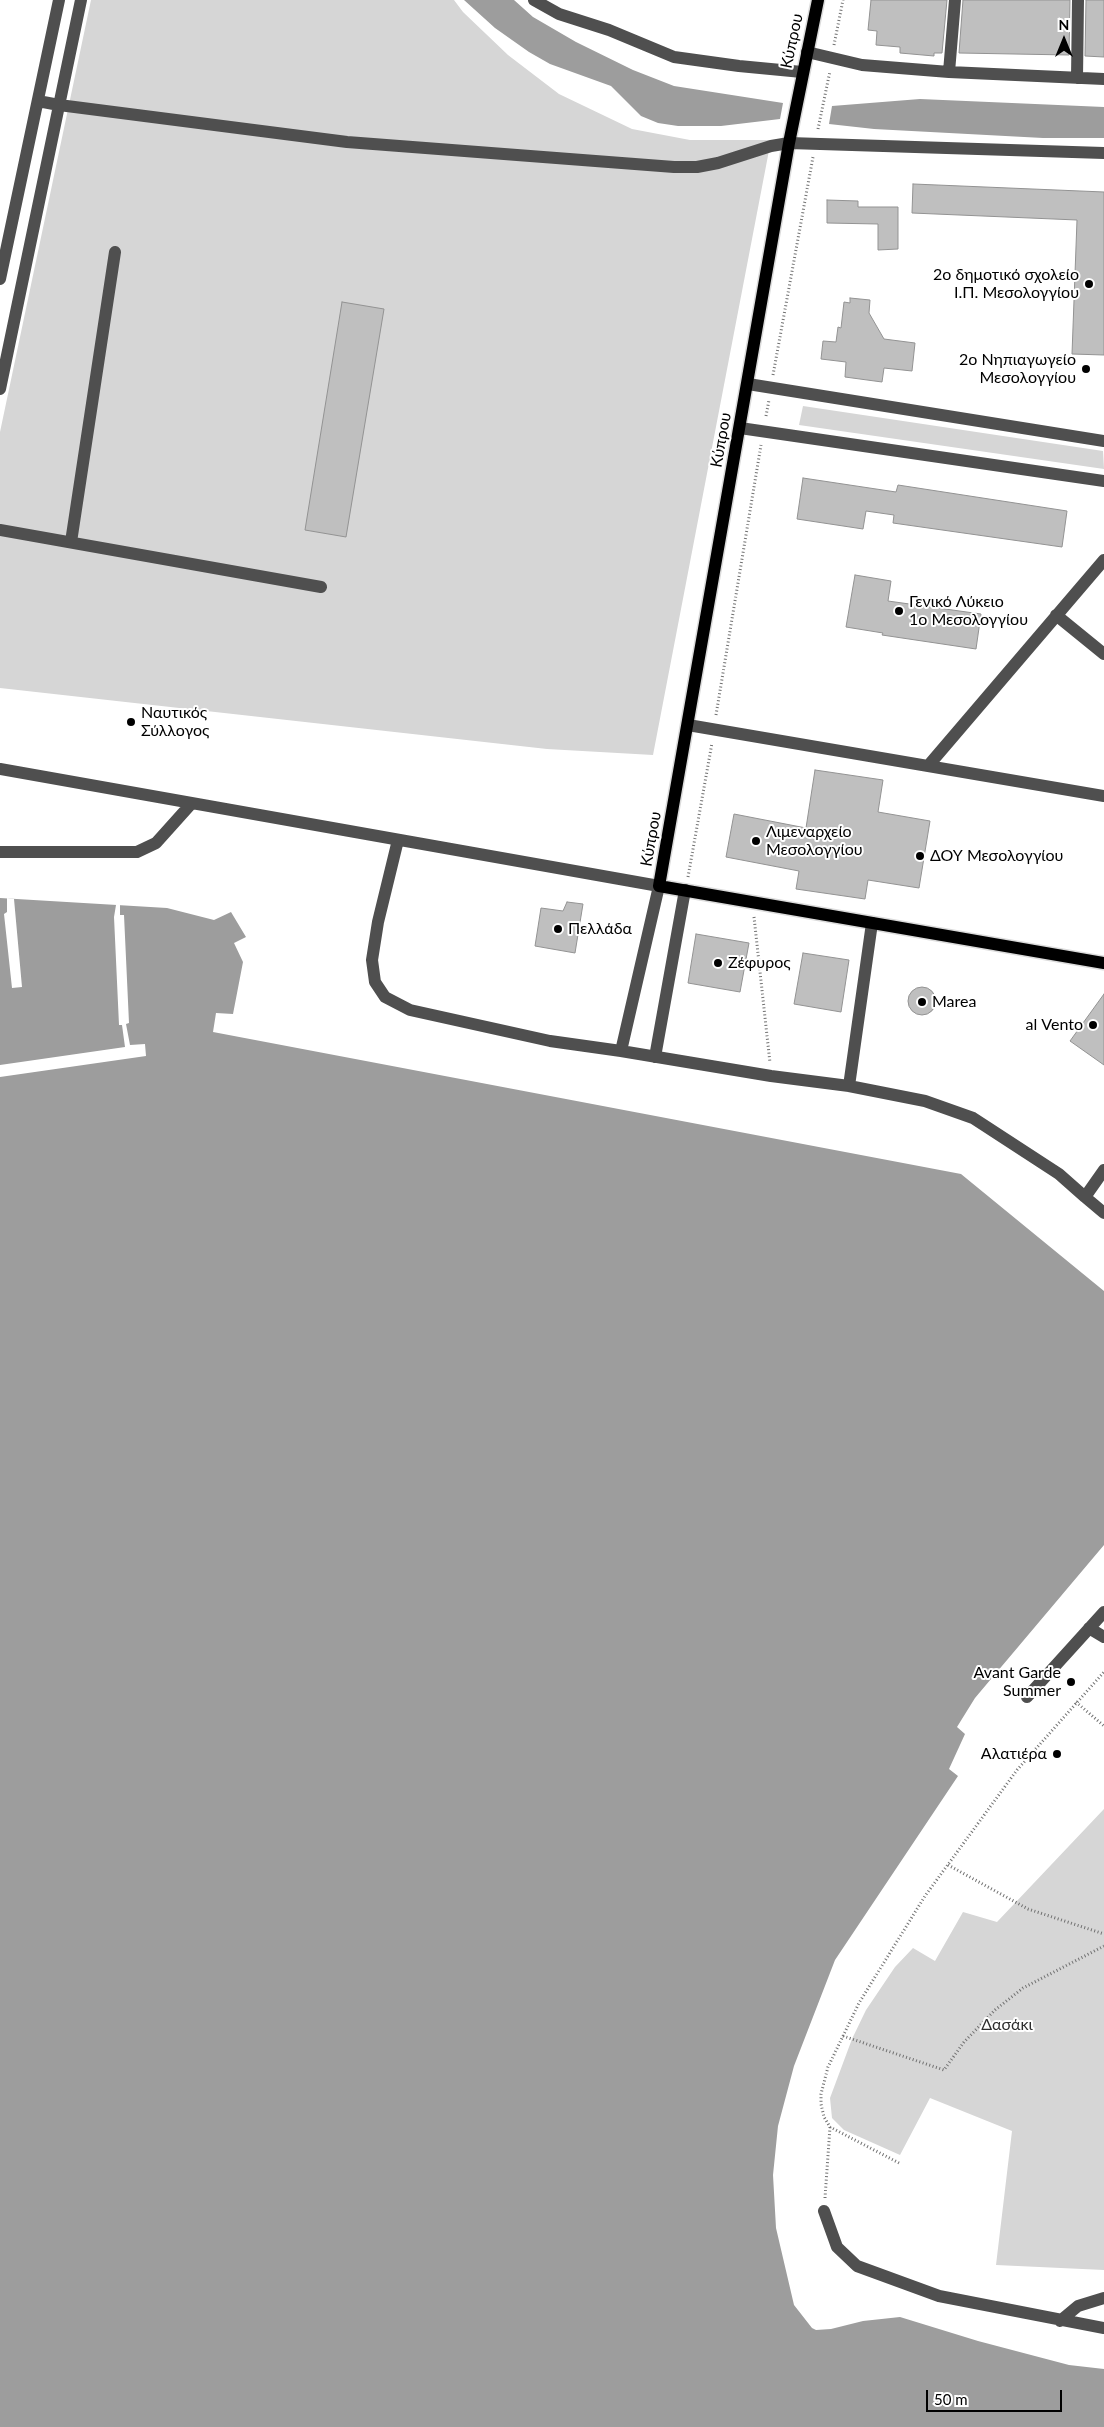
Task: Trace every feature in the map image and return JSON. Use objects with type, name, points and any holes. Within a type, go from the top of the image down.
[{"type":"main road","name":"Κύπρου","points":[[659,886],[789,143],[818,0]]},
{"type":"main road","points":[[659,886],[1104,963]]},
{"type":"street","points":[[0,278],[59,0]]},
{"type":"street","points":[[0,389],[81,0]]},
{"type":"street","points":[[534,0],[560,14],[614,32],[674,57],[802,72]]},
{"type":"street","points":[[950,72],[955,0]]},
{"type":"street","points":[[1077,78],[1078,0]]},
{"type":"street","points":[[807,52],[862,65],[950,72],[1104,79]]},
{"type":"street","points":[[38,100],[59,105],[347,142],[674,167],[697,167],[718,163],[771,146],[789,143],[1104,153]]},
{"type":"street","points":[[71,542],[115,252]]},
{"type":"street","points":[[748,384],[1104,441]]},
{"type":"street","points":[[740,428],[1104,481]]},
{"type":"street","points":[[0,530],[321,587]]},
{"type":"street","points":[[928,766],[1104,560]]},
{"type":"street","points":[[1056,615],[1104,654]]},
{"type":"street","points":[[688,725],[1104,796]]},
{"type":"street","points":[[0,770],[659,886],[621,1051]]},
{"type":"street","points":[[0,852],[137,852],[156,843],[191,804]]},
{"type":"street","points":[[398,840],[378,922],[372,960],[376,982],[385,997],[410,1010],[457,1022],[550,1041],[771,1076],[849,1086],[926,1101],[973,1118],[1059,1174],[1104,1212]]},
{"type":"street","points":[[655,1057],[685,890]]},
{"type":"street","points":[[849,1086],[872,923]]},
{"type":"street","points":[[1085,1196],[1104,1170]]},
{"type":"street","points":[[1027,1697],[1104,1612]]},
{"type":"street","points":[[1089,1628],[1104,1637]]},
{"type":"street","points":[[824,2211],[838,2247],[857,2266],[939,2296],[1060,2321],[1104,2328]]},
{"type":"street","points":[[1060,2321],[1078,2306],[1104,2298]]},
{"type":"path","points":[[831,59],[843,0]]},
{"type":"path","points":[[685,890],[771,388],[829,76]]},
{"type":"path","points":[[752,902],[771,1076]]},
{"type":"path","points":[[899,2163],[830,2127],[824,2117],[821,2094],[828,2067],[859,2003],[886,1958],[948,1864],[1017,1770],[1104,1672]]},
{"type":"path","points":[[1076,1702],[1104,1726]]},
{"type":"path","points":[[948,1864],[1028,1909],[1104,1934]]},
{"type":"path","points":[[843,2036],[944,2070],[995,2010],[1023,1988],[1104,1946]]},
{"type":"path","points":[[824,2211],[830,2127]]},
{"type":"green space","points":[[91,0],[454,0],[463,12],[508,55],[559,94],[632,129],[690,140],[771,140],[653,755],[547,749],[0,688],[0,432]]},
{"type":"green space","points":[[803,406],[1103,451],[1104,469],[799,425]]},
{"type":"green space","name":"Δασάκι","points":[[1104,1809],[1104,2270],[996,2265],[1012,2131],[930,2098],[900,2155],[844,2130],[832,2118],[830,2098],[852,2039],[866,2010],[895,1967],[913,1948],[935,1961],[963,1912],[997,1922]]},
{"type":"shaded area","points":[[464,0],[514,0],[533,17],[576,42],[633,70],[674,86],[783,103],[780,119],[721,126],[678,126],[658,123],[641,116],[611,86],[550,64],[529,52],[495,28]]},
{"type":"shaded area","points":[[920,99],[1104,107],[1104,138],[1043,138],[874,129],[829,124],[832,106]]},
{"type":"shaded area","points":[[0,898],[167,908],[214,920],[231,912],[246,937],[234,943],[243,962],[233,1014],[216,1013],[213,1032],[961,1174],[1104,1291],[1104,1545],[975,1698],[957,1727],[965,1734],[949,1769],[958,1776],[835,1960],[794,2066],[778,2126],[773,2175],[776,2228],[794,2305],[812,2328],[816,2330],[831,2329],[863,2321],[900,2317],[978,2341],[1069,2365],[1104,2369],[1104,2427],[0,2427]]},
{"type":"pier","points":[[7,898],[14,899],[22,987],[12,988],[4,914],[7,912]]},
{"type":"pier","points":[[116,905],[120,905],[120,915],[124,915],[129,1023],[126,1024],[130,1045],[145,1044],[146,1056],[0,1077],[0,1065],[125,1047],[122,1025],[119,1025],[114,917]]},
{"type":"building","points":[[871,0],[947,0],[942,53],[934,53],[934,56],[900,53],[900,47],[876,45],[877,31],[868,30]]},
{"type":"building","points":[[963,0],[1070,0],[1069,55],[959,53]]},
{"type":"building","points":[[1086,0],[1104,0],[1104,57],[1085,56]]},
{"type":"building","name":"2ο δημοτικό σχολείο Ι.Π. Μεσολογγίου","points":[[913,184],[1104,192],[1104,355],[1072,354],[1077,220],[912,213]]},
{"type":"building","points":[[827,200],[858,201],[858,207],[898,207],[898,249],[878,250],[878,224],[827,223]]},
{"type":"building","points":[[850,298],[870,300],[869,313],[884,339],[915,343],[912,371],[884,368],[882,382],[845,377],[846,362],[821,359],[823,341],[836,342],[838,327],[841,328],[844,302],[850,303]]},
{"type":"building","points":[[342,302],[384,309],[346,537],[305,530]]},
{"type":"building","points":[[803,478],[896,492],[898,485],[1067,511],[1062,547],[893,523],[894,515],[866,511],[863,529],[797,519]]},
{"type":"building","points":[[855,575],[891,581],[888,601],[981,614],[976,649],[882,635],[883,633],[846,627]]},
{"type":"building","points":[[815,770],[883,780],[878,812],[930,821],[919,888],[868,880],[865,899],[796,889],[799,871],[726,857],[734,814],[806,828]]},
{"type":"building","name":"Πελλάδα","points":[[567,902],[583,904],[575,953],[535,946],[541,908],[563,911]]},
{"type":"building","name":"Ζέφυρος","points":[[696,934],[749,943],[740,992],[688,983]]},
{"type":"building","points":[[803,953],[849,960],[841,1012],[794,1004]]},
{"type":"building","name":"Marea","points":[[922,987],[932,991],[936,1001],[932,1011],[922,1015],[912,1011],[908,1001],[912,991]]},
{"type":"building","name":"al Vento","points":[[1104,994],[1104,1065],[1070,1041]]},
{"type":"place","name":"2ο δημοτικό σχολείο Ι.Π. Μεσολογγίου","points":[[1089,284]]},
{"type":"place","name":"2ο Νηπιαγωγείο Μεσολογγίου","points":[[1086,369]]},
{"type":"place","name":"Γενικό Λύκειο 1ο Μεσολογγίου","points":[[899,611]]},
{"type":"place","name":"Ναυτικός Σύλλογος","points":[[131,722]]},
{"type":"place","name":"Λιμεναρχείο Μεσολογγίου","points":[[756,841]]},
{"type":"place","name":"ΔΟΥ Μεσολογγίου","points":[[920,856]]},
{"type":"place","name":"Πελλάδα","points":[[558,929]]},
{"type":"place","name":"Ζέφυρος","points":[[718,963]]},
{"type":"place","name":"Marea","points":[[922,1002]]},
{"type":"place","name":"al Vento","points":[[1093,1025]]},
{"type":"place","name":"Avant Garde Summer","points":[[1071,1682]]},
{"type":"place","name":"Αλατιέρα","points":[[1057,1754]]}]
